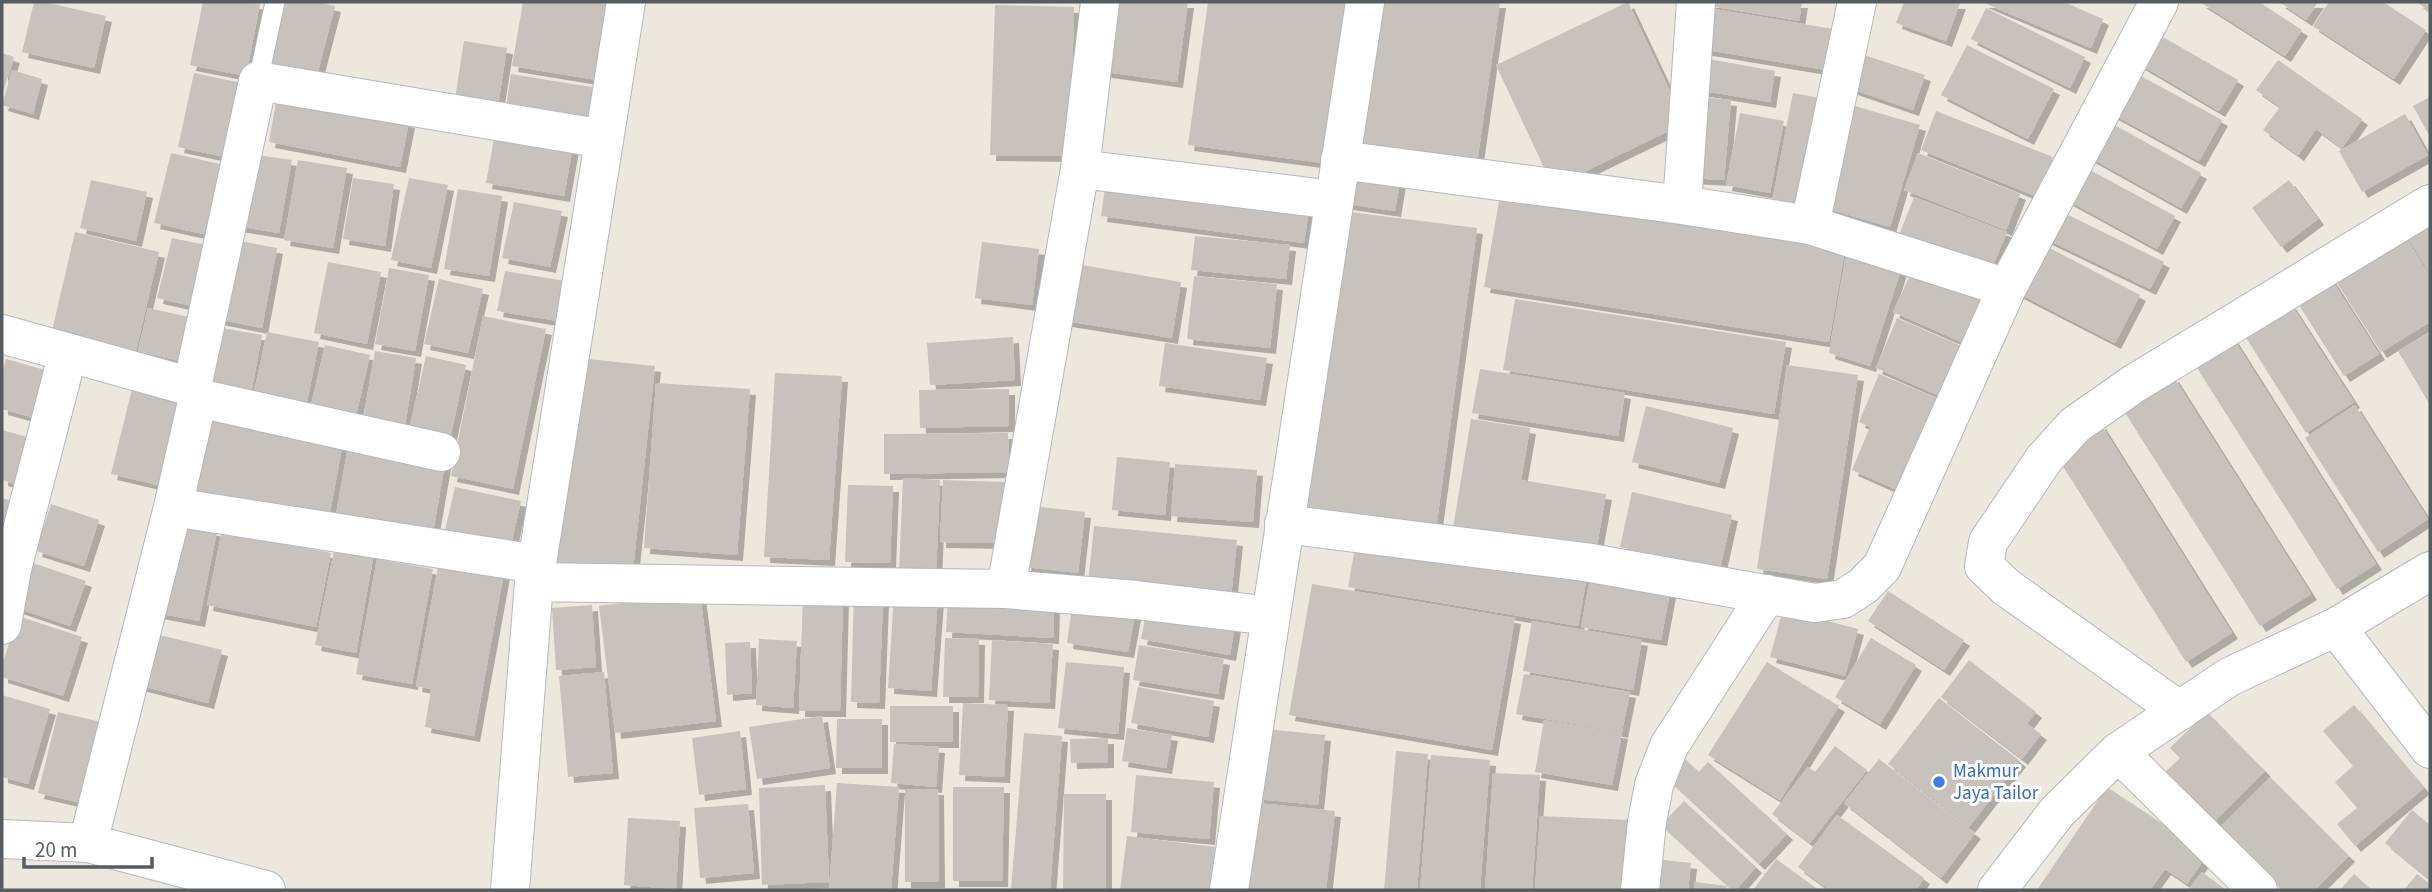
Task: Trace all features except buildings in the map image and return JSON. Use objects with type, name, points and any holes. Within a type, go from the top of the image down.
[{"type":"street","points":[[510,890],[535,573],[626,2]]},
{"type":"street","points":[[1006,589],[1080,169],[1100,2]]},
{"type":"street","points":[[1229,890],[1365,2]]},
{"type":"street","points":[[1682,205],[1696,2]]},
{"type":"street","points":[[1810,225],[1857,2]]},
{"type":"street","points":[[1284,524],[1585,562],[1815,603],[1843,599],[1863,586],[1882,567],[2007,288],[2159,2]]},
{"type":"street","points":[[89,843],[173,507],[258,81],[604,139]]},
{"type":"street","points":[[1340,160],[1682,205],[1810,225],[2007,288]]},
{"type":"street","points":[[1080,169],[1334,200]]},
{"type":"street","points":[[2180,711],[2006,587],[1984,566],[1988,542],[2044,459],[2075,425],[2135,383],[2430,204]]},
{"type":"street","points":[[2,334],[195,393],[441,452]]},
{"type":"street","points":[[2,625],[12,569],[68,354]]},
{"type":"street","points":[[173,507],[535,573],[1006,589],[1136,600],[1270,616]]},
{"type":"street","points":[[1997,890],[2057,812],[2119,751],[2229,677],[2336,627],[2430,571]]},
{"type":"street","points":[[1640,890],[1654,785],[1669,746],[1767,594]]},
{"type":"street","points":[[2336,627],[2430,749]]},
{"type":"street","points":[[2119,751],[2258,890]]},
{"type":"street","points":[[2,839],[89,843],[266,890]]},
{"type":"lane","points":[[258,81],[275,2]]},
{"type":"place","name":"Makmur Jaya Tailor","points":[[1939,782]]}]
